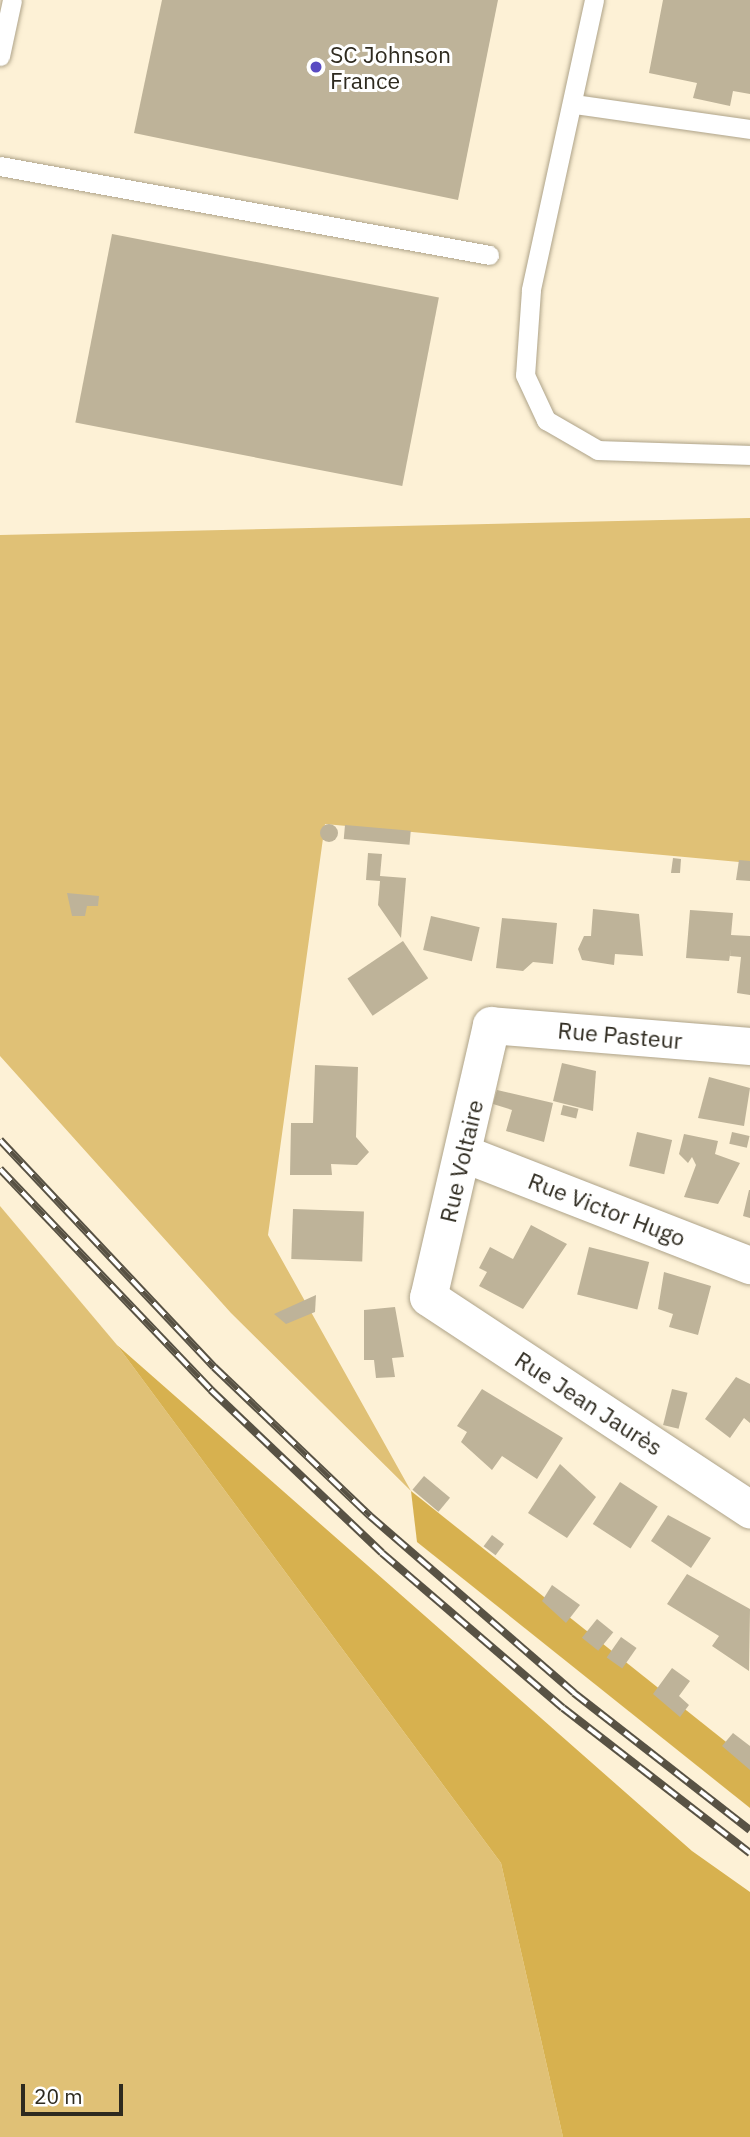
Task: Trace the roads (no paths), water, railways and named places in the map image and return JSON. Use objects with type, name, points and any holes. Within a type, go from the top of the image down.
[{"type":"street","name":"Rue Pasteur","points":[[491,1025],[750,1045]]},
{"type":"street","name":"Rue Voltaire","points":[[428,1297],[465,1154],[491,1025]]},
{"type":"street","name":"Rue Victor Hugo","points":[[465,1154],[750,1265]]},
{"type":"street","name":"Rue Jean Jaurès","points":[[428,1297],[750,1509]]},
{"type":"lane","points":[[0,56],[12,0]]},
{"type":"lane","points":[[594,0],[531,290],[525,375],[546,421],[598,450],[750,455]]},
{"type":"lane","points":[[573,104],[750,128]]},
{"type":"lane","points":[[0,166],[489,255]]},
{"type":"railway","points":[[0,1140],[214,1367],[370,1516],[574,1693],[750,1830]]},
{"type":"railway","points":[[0,1169],[211,1390],[382,1553],[563,1708],[750,1853]]},
{"type":"place","name":"SC Johnson France","points":[[316,67]]}]
